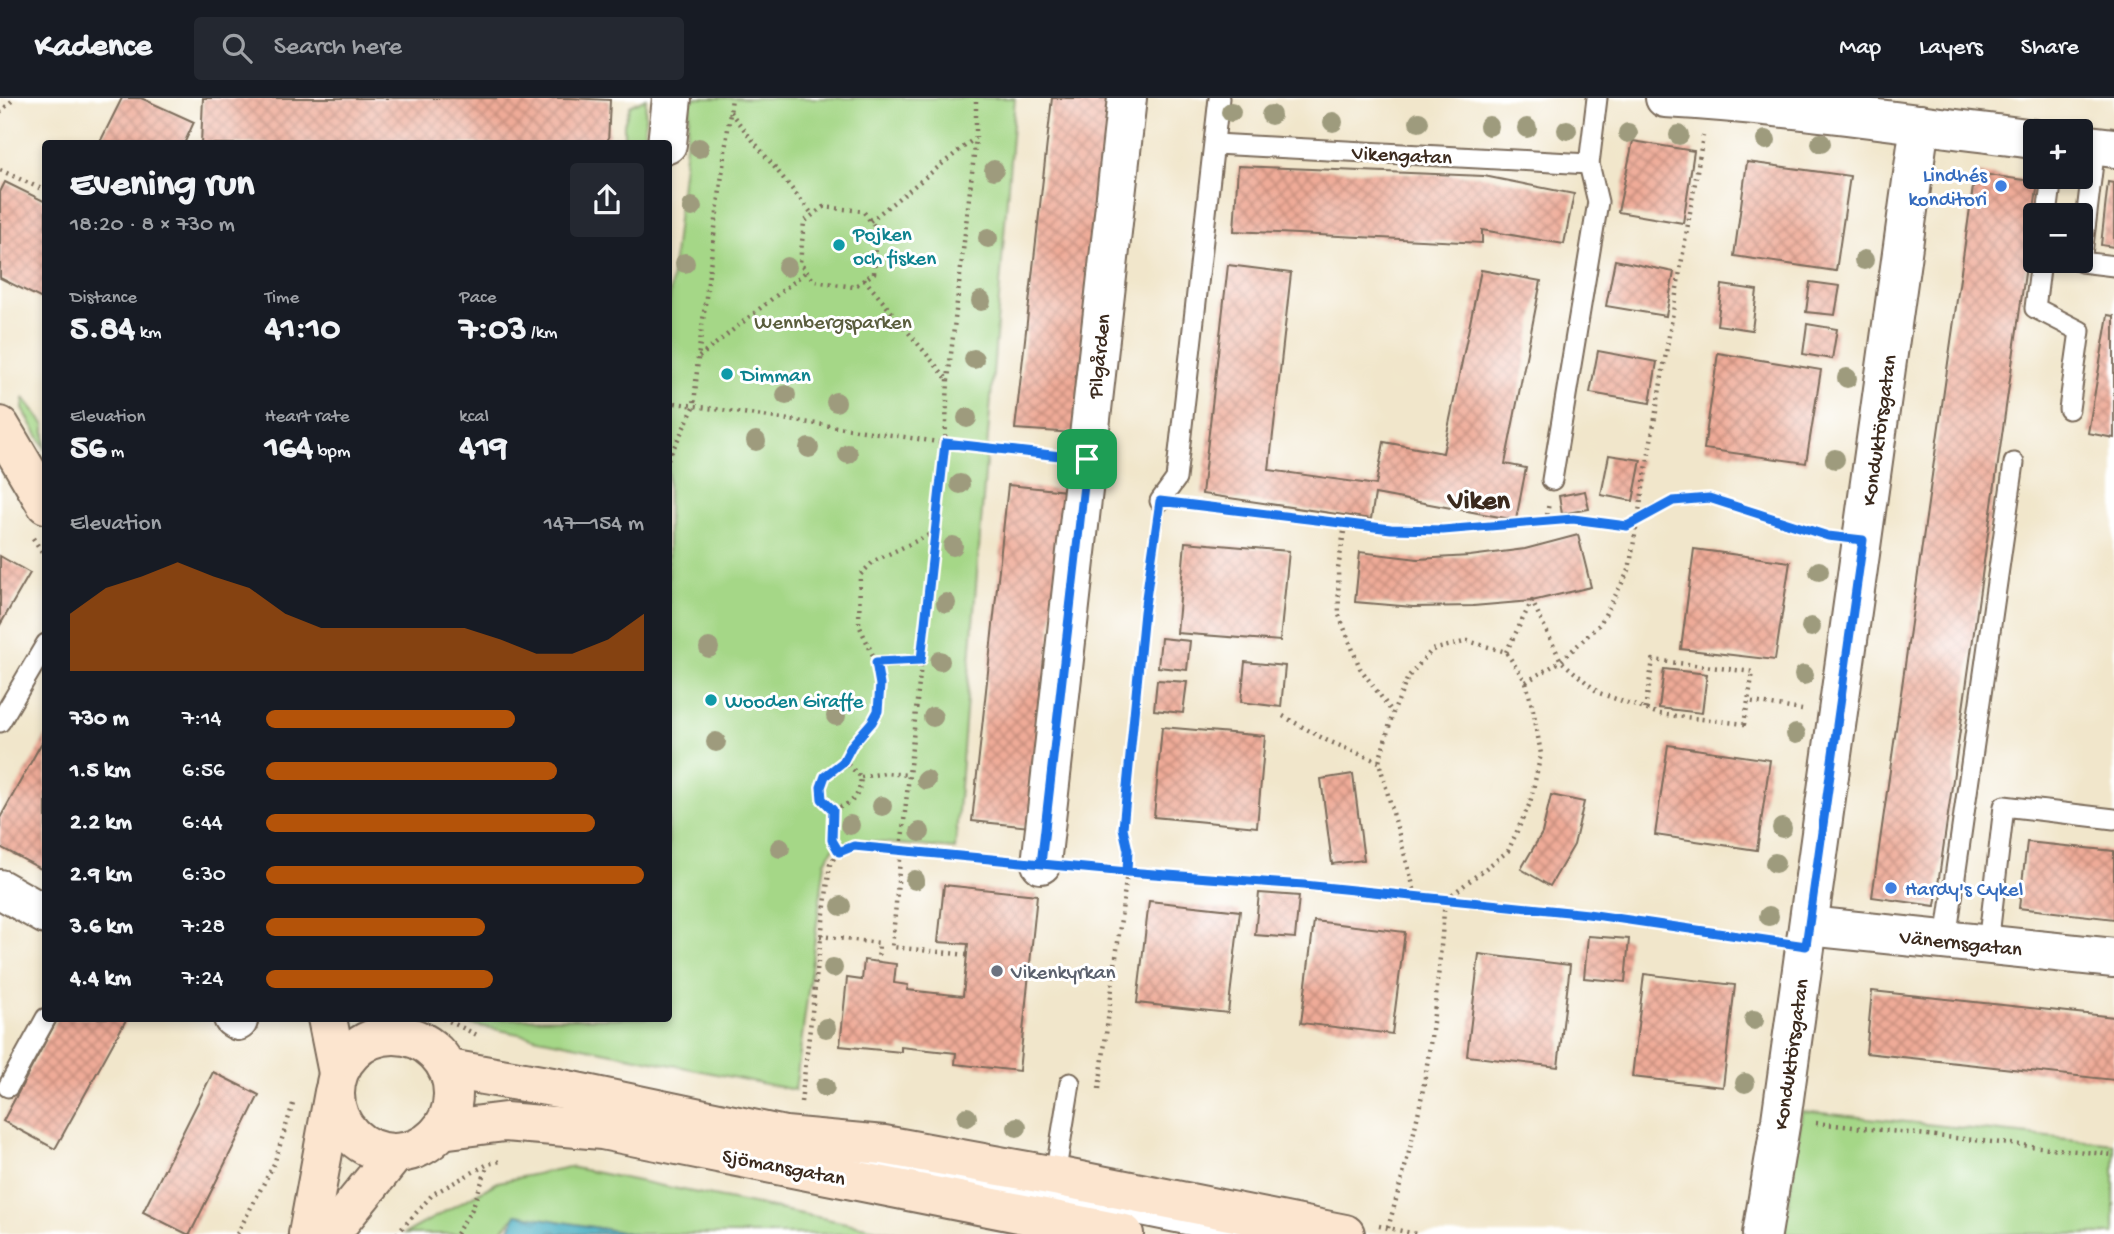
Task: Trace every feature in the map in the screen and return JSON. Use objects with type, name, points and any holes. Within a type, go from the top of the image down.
[{"type":"street","points":[[667,140],[672,98]]},
{"type":"street","name":"Pilgården","points":[[1041,864],[1127,98]]},
{"type":"street","points":[[1665,98],[1911,115],[2023,137]]},
{"type":"street","name":"Konduktörsgatan","points":[[1762,1234],[1781,1119],[1863,540],[1911,115]]},
{"type":"street","points":[[0,426],[42,497]]},
{"type":"street","points":[[0,889],[42,913]]},
{"type":"street","name":"Vänernsgatan","points":[[1807,936],[1946,940],[2114,958]]},
{"type":"street","points":[[308,1234],[336,1082],[345,1059],[356,1047],[385,1035],[393,1026],[420,1040],[437,1052],[449,1069],[453,1100],[449,1116],[441,1130],[418,1148],[394,1155],[370,1148],[354,1138],[342,1123],[336,1107],[336,1082],[328,1022]]},
{"type":"street","name":"Sjömansgatan","points":[[449,1069],[558,1088],[793,1121],[884,1145],[1345,1234]]},
{"type":"street","name":"Sjömansgatan","points":[[441,1130],[505,1122],[602,1130],[1124,1234]]},
{"type":"street","points":[[330,1234],[394,1155]]},
{"type":"lane","points":[[1160,501],[1177,479],[1219,98]]},
{"type":"lane","points":[[1552,480],[1598,202],[1589,164],[1597,98]]},
{"type":"lane","name":"Vikengatan","points":[[1215,144],[1589,164]]},
{"type":"lane","points":[[2096,146],[2081,262],[2114,266]]},
{"type":"lane","points":[[2039,273],[2035,308],[2080,331],[2069,409]]},
{"type":"lane","points":[[1946,940],[2014,463]]},
{"type":"lane","points":[[0,722],[42,651]]},
{"type":"lane","points":[[1988,945],[2004,806],[2114,818]]},
{"type":"lane","points":[[8,1087],[44,1022]]},
{"type":"lane","points":[[1055,1176],[1070,1083]]},
{"type":"lane","name":"Sjömansgatan","points":[[793,1121],[882,1167],[1233,1234]]},
{"type":"path","points":[[0,112],[15,98]]},
{"type":"path","points":[[672,451],[694,407],[732,98]]},
{"type":"path","points":[[967,955],[892,947],[945,443],[948,380],[976,138],[976,98]]},
{"type":"path","points":[[1526,682],[1561,661],[1600,624],[1629,569],[1716,100]]},
{"type":"path","points":[[729,111],[813,215]]},
{"type":"path","points":[[870,221],[976,138]]},
{"type":"path","points":[[0,170],[42,189]]},
{"type":"path","points":[[823,207],[863,211],[877,230],[874,273],[854,287],[814,281],[800,262],[804,222],[813,215],[823,207]]},
{"type":"path","points":[[698,358],[807,271]]},
{"type":"path","points":[[864,279],[948,380]]},
{"type":"path","points":[[672,403],[945,443],[1087,459]]},
{"type":"path","points":[[1099,1089],[1127,872],[1128,850],[1123,828],[1144,612],[1160,501],[1345,525],[1443,530],[1573,519],[1627,526],[1673,501],[1709,498],[1828,536],[1863,540]]},
{"type":"path","points":[[1345,525],[1338,569],[1339,615],[1360,668],[1394,713]]},
{"type":"path","points":[[839,852],[832,840],[833,810],[822,799],[821,787],[825,776],[844,761],[852,745],[872,722],[878,711],[880,685],[876,662],[859,625],[860,575],[874,561],[935,532]]},
{"type":"path","points":[[1506,653],[1532,601],[1561,661],[1599,693],[1659,714],[1744,724],[1753,671],[1653,660],[1645,709]]},
{"type":"path","points":[[1388,1228],[1425,1079],[1436,1007],[1445,900],[1508,851],[1530,803],[1541,754],[1526,682],[1506,653],[1468,641],[1432,650],[1408,677],[1379,762],[1416,897]]},
{"type":"path","points":[[876,662],[921,660]]},
{"type":"path","points":[[1748,701],[1838,715]]},
{"type":"path","points":[[1283,716],[1326,740],[1379,762]]},
{"type":"path","points":[[844,761],[860,776]]},
{"type":"path","points":[[860,776],[884,773],[909,775]]},
{"type":"path","points":[[833,810],[850,804],[859,792],[860,776]]},
{"type":"path","points":[[793,1121],[830,864],[839,852],[854,846],[1127,872],[1304,885],[1807,936]]},
{"type":"path","points":[[820,936],[879,943],[878,962]]},
{"type":"path","points":[[1781,1119],[2114,1155]]},
{"type":"path","points":[[397,1234],[433,1194],[488,1164],[514,1158]]},
{"type":"path","points":[[237,1234],[274,1164]]},
{"type":"path","points":[[456,1234],[472,1209],[488,1164]]},
{"type":"green space","points":[[646,98],[644,140],[624,140],[624,124],[630,106]]},
{"type":"green space","name":"Wennbergsparken","points":[[691,98],[1015,98],[955,849],[853,840],[834,847],[825,862],[795,1090],[460,1022],[672,1022],[672,275]]},
{"type":"green space","points":[[24,398],[42,421],[42,443],[23,409]]},
{"type":"green space","points":[[1802,1111],[2114,1144],[2114,1234],[1784,1234]]},
{"type":"green space","points":[[569,1167],[901,1234],[634,1234],[517,1214],[498,1234],[404,1234],[498,1182]]},
{"type":"water","points":[[517,1214],[634,1234],[508,1234]]},
{"type":"building","points":[[122,98],[141,98],[194,122],[186,140],[101,140]]},
{"type":"building","points":[[203,98],[610,100],[608,140],[201,140]]},
{"type":"building","points":[[1052,98],[1110,98],[1075,433],[1015,429]]},
{"type":"building","points":[[1633,141],[1694,151],[1683,223],[1618,212]]},
{"type":"building","points":[[1747,162],[1850,176],[1836,271],[1734,256]]},
{"type":"building","points":[[1238,166],[1484,176],[1574,194],[1564,244],[1482,230],[1482,243],[1234,231]]},
{"type":"building","points":[[1975,173],[2023,180],[2023,189],[2037,189],[2035,203],[2023,203],[2025,273],[1935,906],[1872,897]]},
{"type":"building","points":[[5,182],[42,200],[42,299],[0,278],[0,192]]},
{"type":"building","points":[[2108,182],[2114,183],[2114,247],[2101,245]]},
{"type":"building","points":[[1615,260],[1674,272],[1666,316],[1606,306]]},
{"type":"building","points":[[1228,265],[1291,273],[1269,470],[1376,485],[1384,442],[1443,453],[1481,270],[1541,281],[1505,464],[1526,468],[1516,520],[1375,494],[1371,519],[1202,494]]},
{"type":"building","points":[[1810,282],[1840,286],[1835,315],[1806,312]]},
{"type":"building","points":[[1722,285],[1757,290],[1752,330],[1717,325]]},
{"type":"building","points":[[2108,315],[2114,316],[2114,438],[2088,433]]},
{"type":"building","points":[[1807,324],[1837,329],[1832,359],[1803,354]]},
{"type":"building","points":[[1598,351],[1657,362],[1650,403],[1590,393]]},
{"type":"building","points":[[1718,353],[1821,370],[1806,463],[1704,449]]},
{"type":"building","points":[[1609,455],[1641,460],[1633,501],[1601,495]]},
{"type":"building","points":[[1008,485],[1066,491],[1030,827],[972,821]]},
{"type":"building","points":[[1585,491],[1589,509],[1562,514],[1559,496]]},
{"type":"building","points":[[1578,535],[1591,587],[1532,601],[1473,606],[1413,607],[1355,602],[1360,552],[1418,559],[1470,556],[1525,549]]},
{"type":"building","points":[[1185,542],[1289,551],[1280,641],[1177,633]]},
{"type":"building","points":[[1694,549],[1790,562],[1775,660],[1681,649]]},
{"type":"building","points":[[0,556],[30,573],[0,625]]},
{"type":"building","points":[[1161,638],[1190,641],[1187,670],[1158,667]]},
{"type":"building","points":[[1245,662],[1285,666],[1281,707],[1241,702]]},
{"type":"building","points":[[1664,669],[1707,674],[1702,713],[1659,708]]},
{"type":"building","points":[[1157,680],[1187,682],[1183,713],[1154,710]]},
{"type":"building","points":[[1162,727],[1265,736],[1257,827],[1154,817]]},
{"type":"building","points":[[42,742],[41,869],[0,847],[0,818]]},
{"type":"building","points":[[1668,745],[1770,760],[1757,850],[1655,835]]},
{"type":"building","points":[[1353,774],[1364,860],[1332,864],[1321,779]]},
{"type":"building","points":[[1551,795],[1584,802],[1574,845],[1550,886],[1521,869],[1542,833]]},
{"type":"building","points":[[2027,842],[2114,851],[2114,919],[2019,908]]},
{"type":"building","name":"Vikenkyrkan","points":[[944,885],[1037,895],[1019,1071],[955,1064],[956,1053],[901,1047],[901,1052],[840,1046],[847,978],[862,980],[864,960],[896,964],[894,983],[908,985],[907,990],[963,996],[968,944],[938,942]]},
{"type":"building","points":[[1259,893],[1299,896],[1295,938],[1255,935]]},
{"type":"building","points":[[1149,901],[1240,911],[1228,1013],[1137,1003]]},
{"type":"building","points":[[1314,921],[1405,932],[1392,1034],[1301,1023]]},
{"type":"building","points":[[1588,936],[1629,939],[1625,982],[1584,978]]},
{"type":"building","points":[[1479,954],[1570,965],[1558,1067],[1467,1056]]},
{"type":"building","points":[[1644,974],[1735,985],[1723,1087],[1632,1077]]},
{"type":"building","points":[[1872,991],[2114,1017],[2114,1080],[1866,1053]]},
{"type":"building","points":[[56,1022],[125,1022],[55,1149],[3,1121]]},
{"type":"building","points":[[213,1072],[259,1095],[190,1234],[187,1234],[143,1212]]},
{"type":"place","name":"Lindhés konditori","points":[[2001,186]]},
{"type":"place","name":"Pojken och fisken","points":[[839,245]]},
{"type":"place","name":"Dimman","points":[[727,374]]},
{"type":"place","name":"Wooden Giraffe","points":[[711,700]]},
{"type":"place","name":"Hardy's Cykel","points":[[1891,888]]},
{"type":"place","name":"Vikenkyrkan","points":[[997,971]]},
{"type":"district","name":"Viken","points":[[1479,498]]},
{"type":"route","points":[[1087,459],[945,443],[921,660],[876,662],[880,685],[878,711],[852,745],[843,762],[825,776],[821,787],[822,799],[833,810],[832,840],[839,852],[854,846],[901,849],[1041,864],[1127,872],[1304,885],[1588,914],[1806,946],[1863,540],[1828,536],[1709,498],[1673,501],[1627,526],[1573,519],[1443,530],[1345,525],[1160,501],[1144,612],[1123,828],[1128,850],[1127,872],[1097,870],[1041,864],[1087,459]]}]
